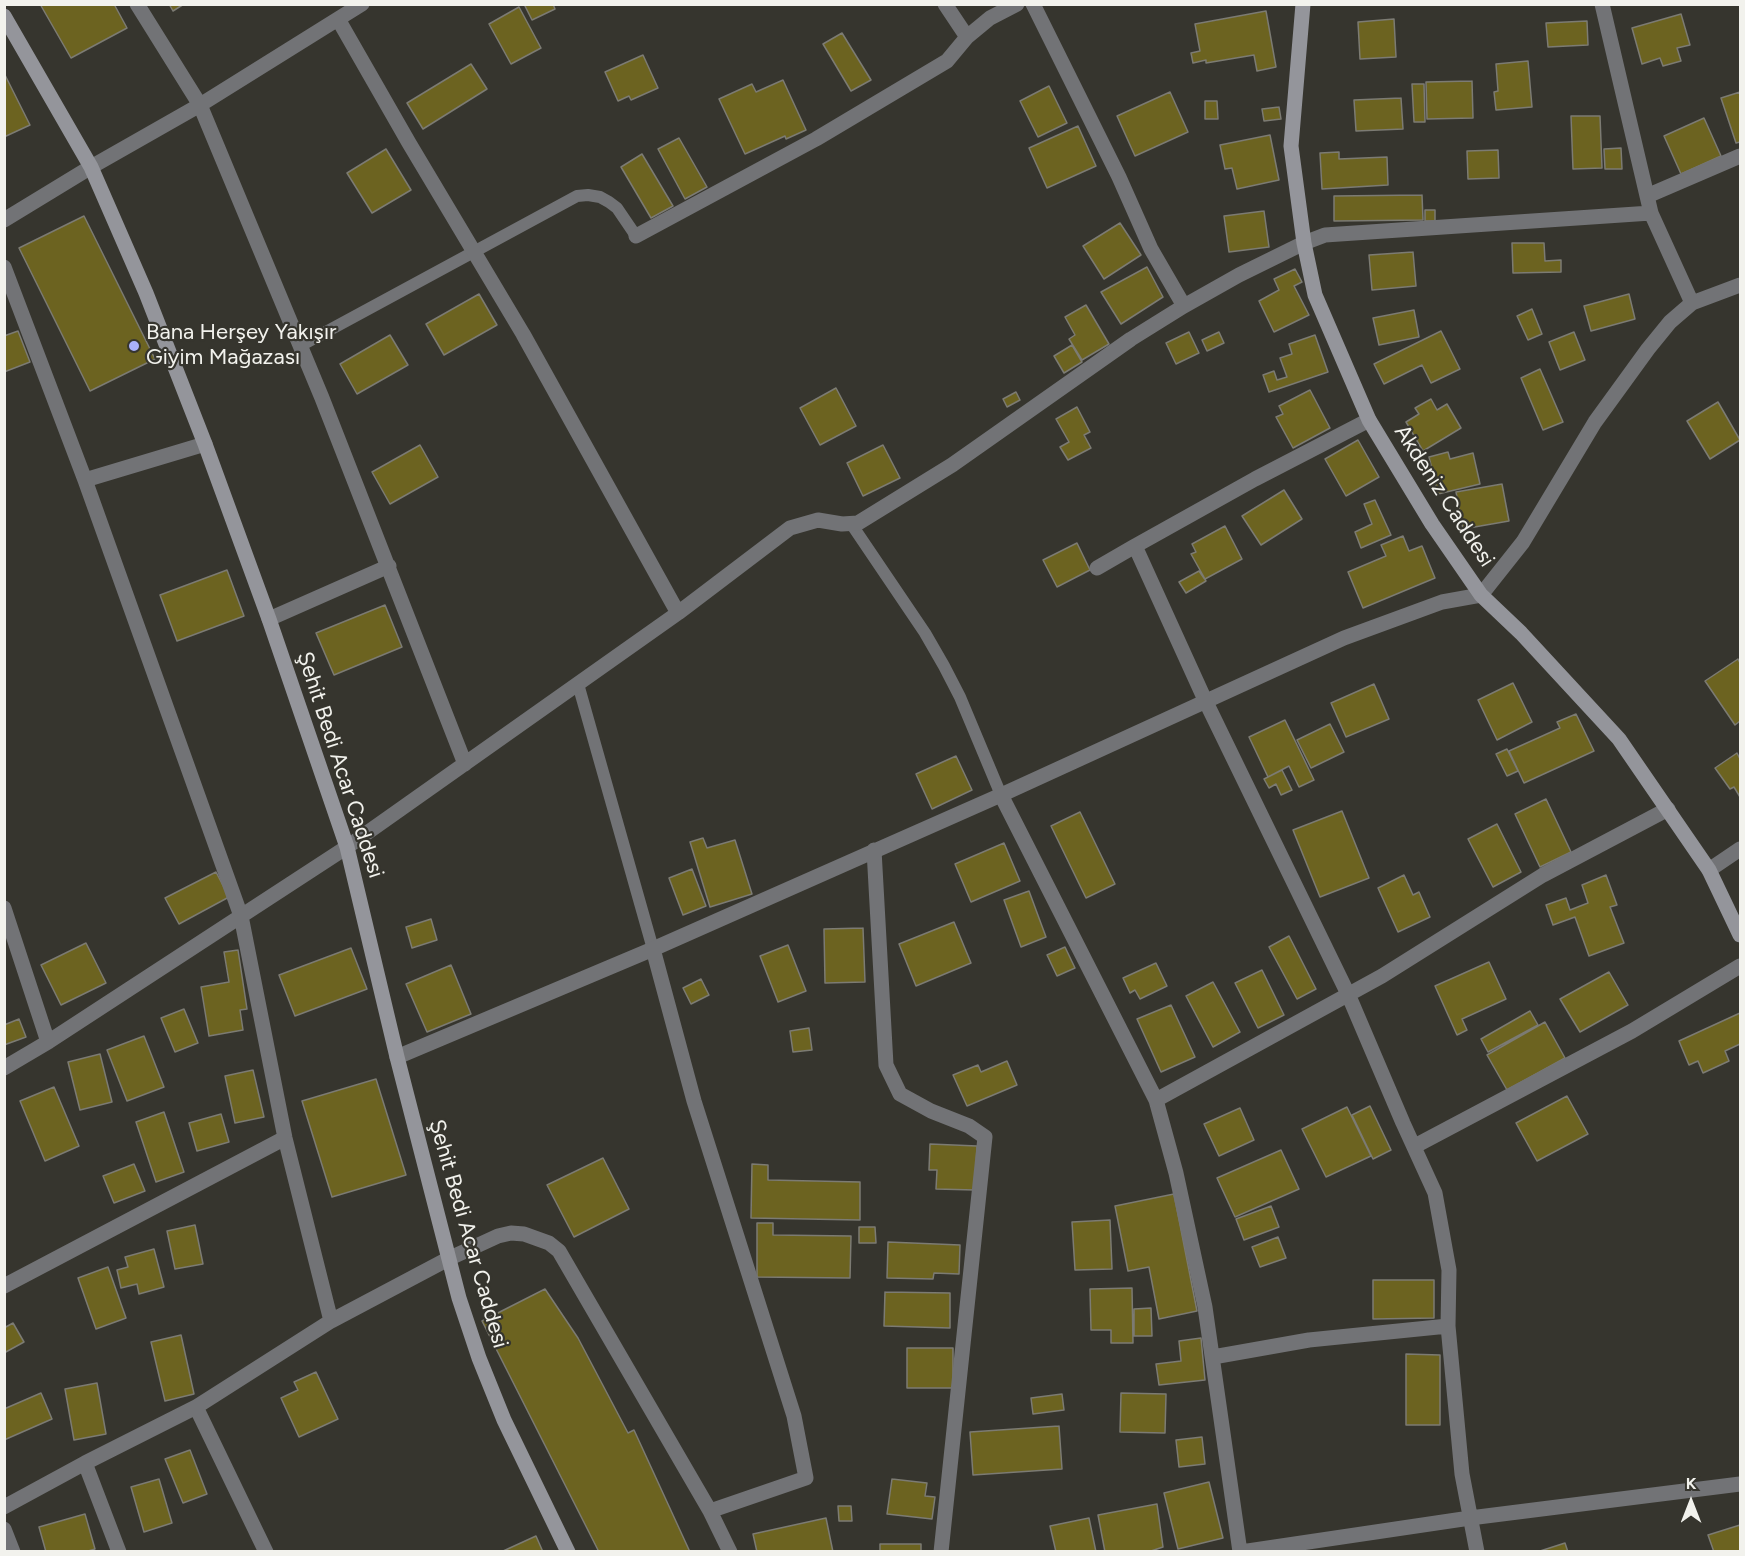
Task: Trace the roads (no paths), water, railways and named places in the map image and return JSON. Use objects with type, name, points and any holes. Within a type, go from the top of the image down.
[{"type":"street","points":[[137,4],[200,105],[389,566],[465,764]]},
{"type":"street","points":[[4,220],[200,105],[362,4]]},
{"type":"street","points":[[945,4],[967,37]]},
{"type":"street","points":[[636,236],[806,144],[947,61],[967,37],[990,18],[1017,4]]},
{"type":"street","points":[[1033,4],[1119,177],[1151,249],[1184,306]]},
{"type":"street","name":"Akdeniz Caddesi","points":[[1303,4],[1291,146],[1304,243],[1315,295],[1369,420],[1432,524],[1481,595],[1521,633],[1619,739],[1709,870],[1740,935]]},
{"type":"street","points":[[1602,4],[1651,213],[1692,303]]},
{"type":"street","name":"Şehit Bedi Acar Caddesi","points":[[4,15],[92,167],[146,293],[205,444],[269,619],[347,847],[397,1057],[459,1298],[479,1358],[504,1420],[568,1551]]},
{"type":"street","points":[[338,19],[523,334],[678,613]]},
{"type":"street","points":[[1647,196],[1740,156]]},
{"type":"street","points":[[4,1068],[48,1042],[347,847],[678,613],[790,528],[818,520],[852,525],[858,523],[952,465],[1131,339],[1239,275],[1325,235],[1651,213]]},
{"type":"street","points":[[4,267],[85,480],[241,916],[285,1138],[331,1321]]},
{"type":"street","points":[[397,1057],[652,949],[1001,795],[1344,638],[1442,602],[1481,595],[1523,542],[1595,422],[1670,322],[1692,303],[1740,285]]},
{"type":"street","points":[[1097,568],[1255,479],[1369,420]]},
{"type":"street","points":[[85,480],[205,444]]},
{"type":"street","points":[[1136,546],[1205,700],[1348,994],[1402,1123],[1415,1146],[1435,1193],[1449,1270],[1448,1326],[1462,1474],[1477,1551]]},
{"type":"street","points":[[269,619],[389,566]]},
{"type":"street","points":[[1001,795],[1155,1100],[1179,1184],[1205,1307],[1240,1551],[1470,1518],[1740,1484]]},
{"type":"street","points":[[1155,1100],[1382,976],[1544,875],[1668,809]]},
{"type":"street","points":[[1709,870],[1740,849]]},
{"type":"street","points":[[874,850],[886,1065],[900,1095],[931,1111],[969,1126],[985,1137],[941,1551]]},
{"type":"street","points":[[4,908],[48,1042]]},
{"type":"street","points":[[652,949],[694,1101],[794,1416],[806,1478],[710,1511]]},
{"type":"street","points":[[1415,1146],[1632,1031],[1740,966]]},
{"type":"street","points":[[4,1286],[285,1138]]},
{"type":"street","points":[[4,1507],[196,1407],[331,1321],[448,1259],[498,1236],[511,1233],[537,1238],[560,1251],[710,1511],[730,1551]]},
{"type":"street","points":[[1213,1357],[1309,1340],[1448,1326]]},
{"type":"street","points":[[196,1407],[266,1551]]},
{"type":"street","points":[[85,1463],[119,1551]]},
{"type":"street","points":[[4,1529],[13,1551]]},
{"type":"lane","points":[[300,346],[577,196],[600,197],[617,208],[636,236]]},
{"type":"lane","points":[[852,525],[925,633],[944,666],[965,708],[1001,795]]},
{"type":"lane","points":[[578,684],[652,949]]},
{"type":"place","name":"Bana Herşey Yakışır Giyim Mağazası","points":[[134,346]]}]
